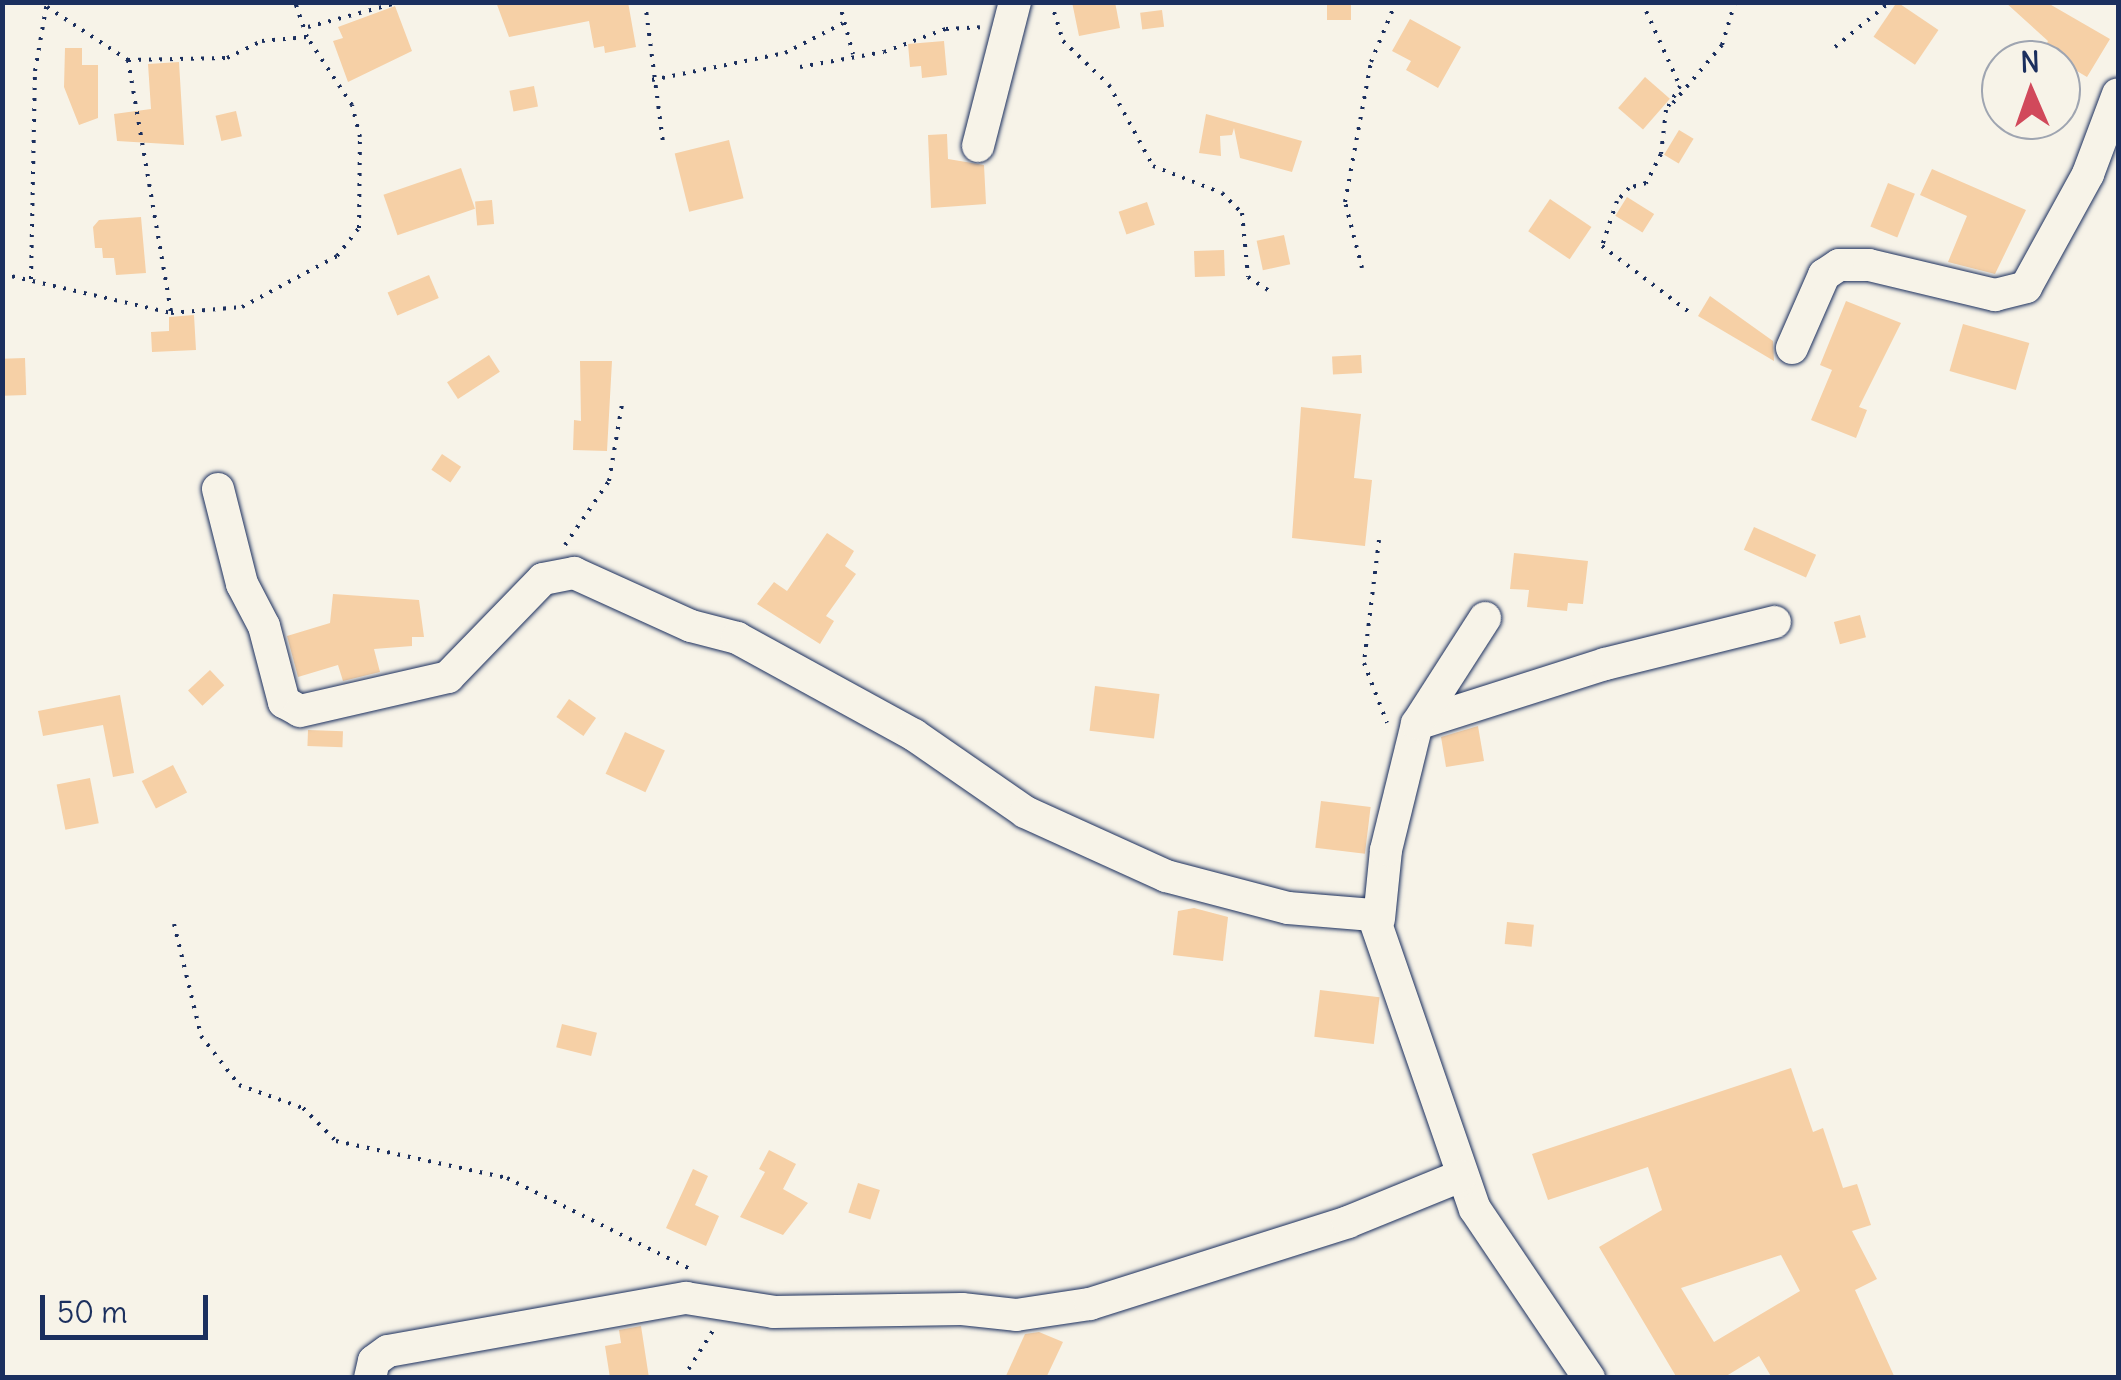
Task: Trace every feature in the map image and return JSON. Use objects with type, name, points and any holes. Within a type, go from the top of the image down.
[{"type":"street","points":[[978,146],[1010,14]]},
{"type":"street","points":[[1792,348],[1824,275],[1838,265],[1868,265],[1995,295],[2026,287],[2088,174],[2118,94]]},
{"type":"street","points":[[218,489],[242,584],[264,626],[284,702],[300,711],[448,677],[543,579],[574,573],[790,665],[914,735],[1025,812],[1166,876],[1288,908],[1379,918]]},
{"type":"street","points":[[1485,618],[1403,725],[1379,918],[1475,1209],[1590,1378]]},
{"type":"street","points":[[1403,725],[1605,664],[1775,622]]},
{"type":"street","points":[[370,1378],[374,1361],[388,1351],[519,1324],[686,1298],[774,1312],[962,1309],[1016,1315],[1090,1304],[1348,1222],[1461,1176]]},
{"type":"path","points":[[2,274],[171,313],[242,307],[337,256],[359,228],[360,136],[352,104],[307,37],[307,27],[295,2]]},
{"type":"path","points":[[307,27],[400,2]]},
{"type":"path","points":[[645,2],[652,80],[663,142]]},
{"type":"path","points":[[839,2],[853,54]]},
{"type":"path","points":[[1051,2],[1063,41],[1109,85],[1153,166],[1222,193],[1242,213],[1248,277],[1268,290]]},
{"type":"path","points":[[1362,268],[1345,202],[1371,62],[1396,2]]},
{"type":"path","points":[[1642,2],[1680,86],[1666,110],[1661,154],[1646,183],[1629,188],[1617,201],[1602,246],[1689,312]]},
{"type":"path","points":[[1666,110],[1722,45],[1735,2]]},
{"type":"path","points":[[1835,47],[1890,2]]},
{"type":"path","points":[[31,279],[34,72],[47,5],[128,60],[227,58],[262,41],[307,37]]},
{"type":"path","points":[[800,67],[853,54],[884,52],[946,29],[1010,14]]},
{"type":"path","points":[[652,80],[786,52],[843,23]]},
{"type":"path","points":[[128,60],[171,313]]},
{"type":"path","points":[[574,573],[565,542],[609,482],[622,404]]},
{"type":"path","points":[[1379,540],[1364,663],[1403,725]]},
{"type":"path","points":[[174,924],[201,1036],[239,1086],[303,1108],[336,1141],[416,1163],[507,1178],[698,1273]]},
{"type":"path","points":[[682,1378],[731,1305]]},
{"type":"building","points":[[496,2],[628,2],[636,47],[605,53],[604,46],[594,48],[589,21],[509,37]]},
{"type":"building","points":[[1072,2],[1115,2],[1120,28],[1079,36]]},
{"type":"building","points":[[1327,2],[1351,2],[1351,20],[1327,20]]},
{"type":"building","points":[[1897,2],[1938,30],[1915,65],[1874,37]]},
{"type":"building","points":[[2005,2],[2046,2],[2110,39],[2087,77],[2081,73],[2081,40],[2047,40]]},
{"type":"building","points":[[395,6],[412,51],[348,82],[333,41],[343,38],[338,27]]},
{"type":"building","points":[[1162,10],[1164,27],[1142,30],[1140,13]]},
{"type":"building","points":[[1410,19],[1461,47],[1438,88],[1406,70],[1411,61],[1392,51]]},
{"type":"building","points":[[944,41],[947,75],[922,78],[921,66],[910,67],[908,44]]},
{"type":"building","points":[[65,48],[82,48],[82,65],[98,65],[98,118],[79,125],[64,87]]},
{"type":"building","points":[[179,62],[184,145],[117,141],[114,114],[151,109],[148,64]]},
{"type":"building","points":[[1645,77],[1670,99],[1643,130],[1618,108]]},
{"type":"building","points":[[534,86],[538,107],[513,111],[509,91]]},
{"type":"building","points":[[236,111],[242,136],[221,141],[216,116]]},
{"type":"building","points":[[1206,114],[1302,141],[1292,172],[1240,158],[1234,128],[1232,135],[1220,136],[1221,156],[1199,153]]},
{"type":"building","points":[[1679,130],[1694,139],[1679,164],[1664,155]]},
{"type":"building","points":[[947,134],[948,159],[984,165],[986,204],[931,208],[928,135]]},
{"type":"building","points":[[729,140],[744,198],[689,212],[675,154]]},
{"type":"building","points":[[461,168],[475,209],[397,235],[383,195]]},
{"type":"building","points":[[1932,169],[2026,210],[1995,274],[1948,262],[1967,216],[1920,195]]},
{"type":"building","points":[[1888,183],[1915,194],[1897,237],[1870,227]]},
{"type":"building","points":[[1627,197],[1654,214],[1642,233],[1615,216]]},
{"type":"building","points":[[1550,199],[1591,227],[1570,259],[1528,231]]},
{"type":"building","points":[[492,200],[494,224],[477,225],[475,201]]},
{"type":"building","points":[[1147,202],[1155,225],[1126,234],[1119,212]]},
{"type":"building","points":[[141,217],[146,273],[116,275],[114,258],[103,258],[102,248],[95,248],[93,227],[99,220]]},
{"type":"building","points":[[1284,235],[1290,264],[1263,270],[1257,241]]},
{"type":"building","points":[[1224,250],[1225,276],[1195,277],[1194,251]]},
{"type":"building","points":[[429,275],[439,298],[397,316],[388,293]]},
{"type":"building","points":[[1710,296],[1773,341],[1774,361],[1698,316]]},
{"type":"building","points":[[1846,301],[1901,323],[1859,407],[1867,410],[1856,438],[1811,420],[1832,370],[1820,365]]},
{"type":"building","points":[[194,315],[196,350],[152,352],[151,332],[169,331],[169,317]]},
{"type":"building","points":[[1963,324],[2029,343],[2016,390],[1949,371]]},
{"type":"building","points":[[489,355],[500,372],[458,399],[447,382]]},
{"type":"building","points":[[1361,355],[1362,373],[1333,374],[1332,357]]},
{"type":"building","points":[[25,358],[26,395],[3,396],[2,359]]},
{"type":"building","points":[[580,361],[612,361],[607,451],[573,450],[574,420],[581,421]]},
{"type":"building","points":[[1301,407],[1361,414],[1354,478],[1372,480],[1365,546],[1292,538]]},
{"type":"building","points":[[442,454],[461,467],[450,483],[431,470]]},
{"type":"building","points":[[1754,527],[1816,555],[1806,577],[1744,550]]},
{"type":"building","points":[[827,533],[854,551],[845,566],[856,574],[826,616],[834,621],[820,644],[757,604],[774,582],[787,591]]},
{"type":"building","points":[[1514,553],[1588,561],[1583,604],[1568,603],[1567,611],[1527,607],[1529,590],[1510,589]]},
{"type":"building","points":[[333,594],[419,600],[424,637],[412,637],[412,646],[374,649],[380,672],[343,681],[338,665],[298,677],[287,636],[330,623]]},
{"type":"building","points":[[1860,615],[1866,637],[1840,644],[1834,622]]},
{"type":"building","points":[[210,670],[224,685],[202,706],[188,690]]},
{"type":"building","points":[[1095,686],[1160,694],[1154,739],[1090,731]]},
{"type":"building","points":[[120,695],[134,773],[113,777],[103,725],[43,736],[38,711]]},
{"type":"building","points":[[569,699],[596,718],[583,736],[556,717]]},
{"type":"building","points":[[1478,726],[1484,761],[1446,767],[1441,737]]},
{"type":"building","points":[[308,730],[343,731],[342,747],[307,746]]},
{"type":"building","points":[[625,732],[665,751],[645,792],[606,774]]},
{"type":"building","points":[[173,765],[187,793],[156,809],[142,781]]},
{"type":"building","points":[[90,778],[99,823],[65,830],[57,784]]},
{"type":"building","points":[[1321,801],[1371,807],[1365,854],[1315,848]]},
{"type":"building","points":[[1194,908],[1228,917],[1223,961],[1173,955],[1178,911]]},
{"type":"building","points":[[1507,922],[1534,925],[1532,947],[1505,944]]},
{"type":"building","points":[[1320,990],[1380,997],[1374,1044],[1314,1037]]},
{"type":"building","points":[[562,1024],[597,1033],[591,1056],[556,1047]]},
{"type":"building","points":[[1791,1068],[1813,1132],[1823,1128],[1843,1188],[1857,1184],[1871,1225],[1852,1231],[1877,1279],[1855,1290],[1895,1378],[1772,1378],[1759,1356],[1723,1378],[1677,1378],[1599,1247],[1662,1210],[1648,1167],[1548,1200],[1532,1154]],"holes":[[[1781,1255],[1800,1291],[1714,1342],[1681,1288]]]},
{"type":"building","points":[[769,1150],[796,1164],[783,1189],[808,1203],[783,1235],[740,1217],[765,1172],[759,1169]]},
{"type":"building","points":[[693,1169],[708,1176],[695,1205],[719,1216],[706,1246],[666,1228]]},
{"type":"building","points":[[858,1183],[880,1190],[870,1220],[848,1212]]},
{"type":"building","points":[[641,1326],[649,1378],[610,1378],[605,1346],[621,1343],[619,1330]]},
{"type":"building","points":[[1039,1332],[1063,1342],[1046,1378],[1005,1378],[1025,1334]]}]
